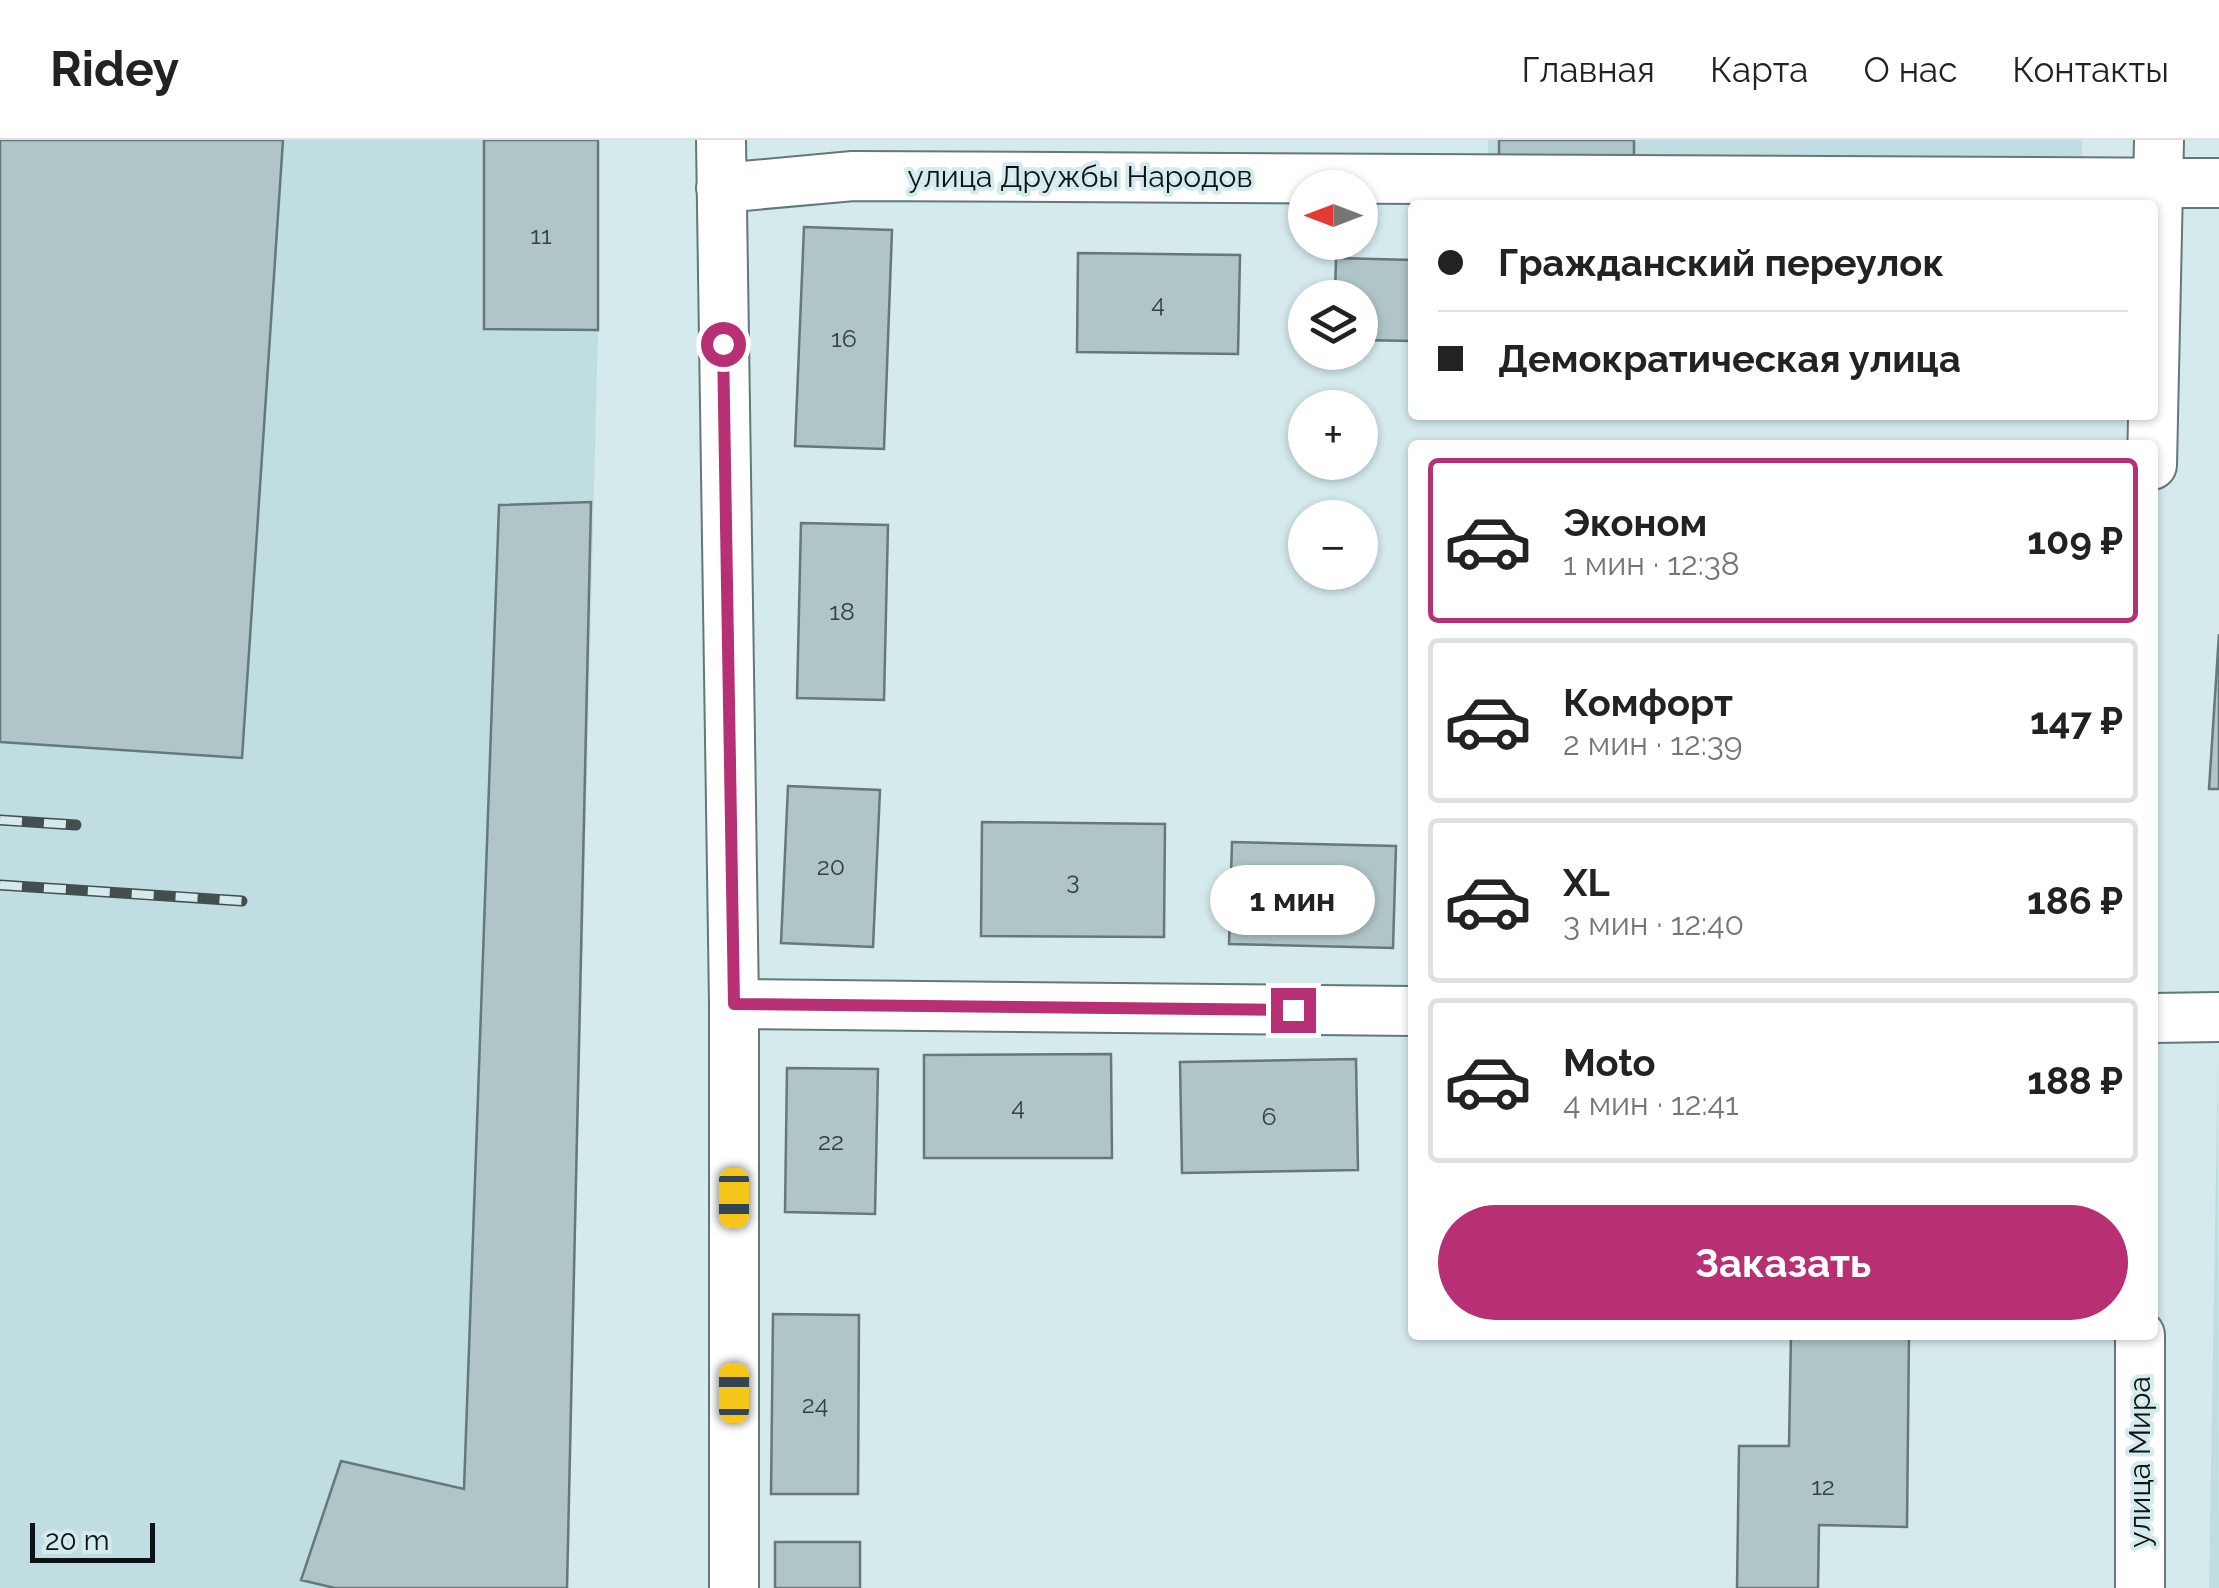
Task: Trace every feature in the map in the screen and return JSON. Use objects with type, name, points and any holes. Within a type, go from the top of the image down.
[{"type":"street","points":[[721,140],[734,1004],[734,1588]]},
{"type":"street","points":[[2158,204],[2159,161]]},
{"type":"street","name":"улица Дружбы Народов","points":[[721,188],[854,176],[2159,161],[2219,182]]},
{"type":"street","points":[[734,1004],[1408,1011]]},
{"type":"street","points":[[2158,1018],[2219,1018]]},
{"type":"street","name":"улица Мира","points":[[2140,1340],[2140,1588]]},
{"type":"shaded area","points":[[0,140],[598,140],[598,330],[567,1588],[0,1588]]},
{"type":"shaded area","points":[[1488,140],[2082,140],[2082,170],[1488,171]]},
{"type":"shaded area","points":[[2218,1048],[2219,1588],[2209,1588]]},
{"type":"building","points":[[0,140],[283,140],[242,758],[0,742]]},
{"type":"building","points":[[484,140],[598,140],[598,330],[484,329]]},
{"type":"building","points":[[1499,140],[1634,140],[1634,165],[1499,166]]},
{"type":"building","points":[[804,227],[892,230],[884,449],[795,446]]},
{"type":"building","points":[[1078,253],[1240,255],[1238,354],[1077,352]]},
{"type":"building","points":[[1336,260],[1408,260],[1408,341],[1378,340],[1378,280],[1335,280]]},
{"type":"building","points":[[591,502],[567,1588],[335,1588],[301,1580],[341,1461],[464,1489],[499,505]]},
{"type":"building","points":[[801,523],[888,525],[884,700],[797,698]]},
{"type":"building","points":[[2219,634],[2219,789],[2209,789]]},
{"type":"building","points":[[788,786],[880,790],[873,947],[781,943]]},
{"type":"building","points":[[982,822],[1165,824],[1164,937],[981,936]]},
{"type":"building","points":[[1232,842],[1396,846],[1393,948],[1229,944]]},
{"type":"building","points":[[1111,1054],[1112,1158],[924,1158],[924,1055]]},
{"type":"building","points":[[1356,1059],[1358,1170],[1182,1173],[1180,1062]]},
{"type":"building","points":[[787,1068],[878,1069],[875,1214],[785,1212]]},
{"type":"building","points":[[773,1314],[859,1315],[858,1494],[771,1494]]},
{"type":"building","points":[[1791,1340],[1909,1340],[1907,1527],[1819,1525],[1818,1588],[1737,1588],[1739,1446],[1789,1446]]},
{"type":"building","points":[[775,1542],[860,1542],[860,1588],[775,1588]]},
{"type":"railway","points":[[0,820],[76,825]]},
{"type":"railway","points":[[0,885],[242,901]]},
{"type":"route","points":[[723,344],[734,1004],[1293,1010]]}]
